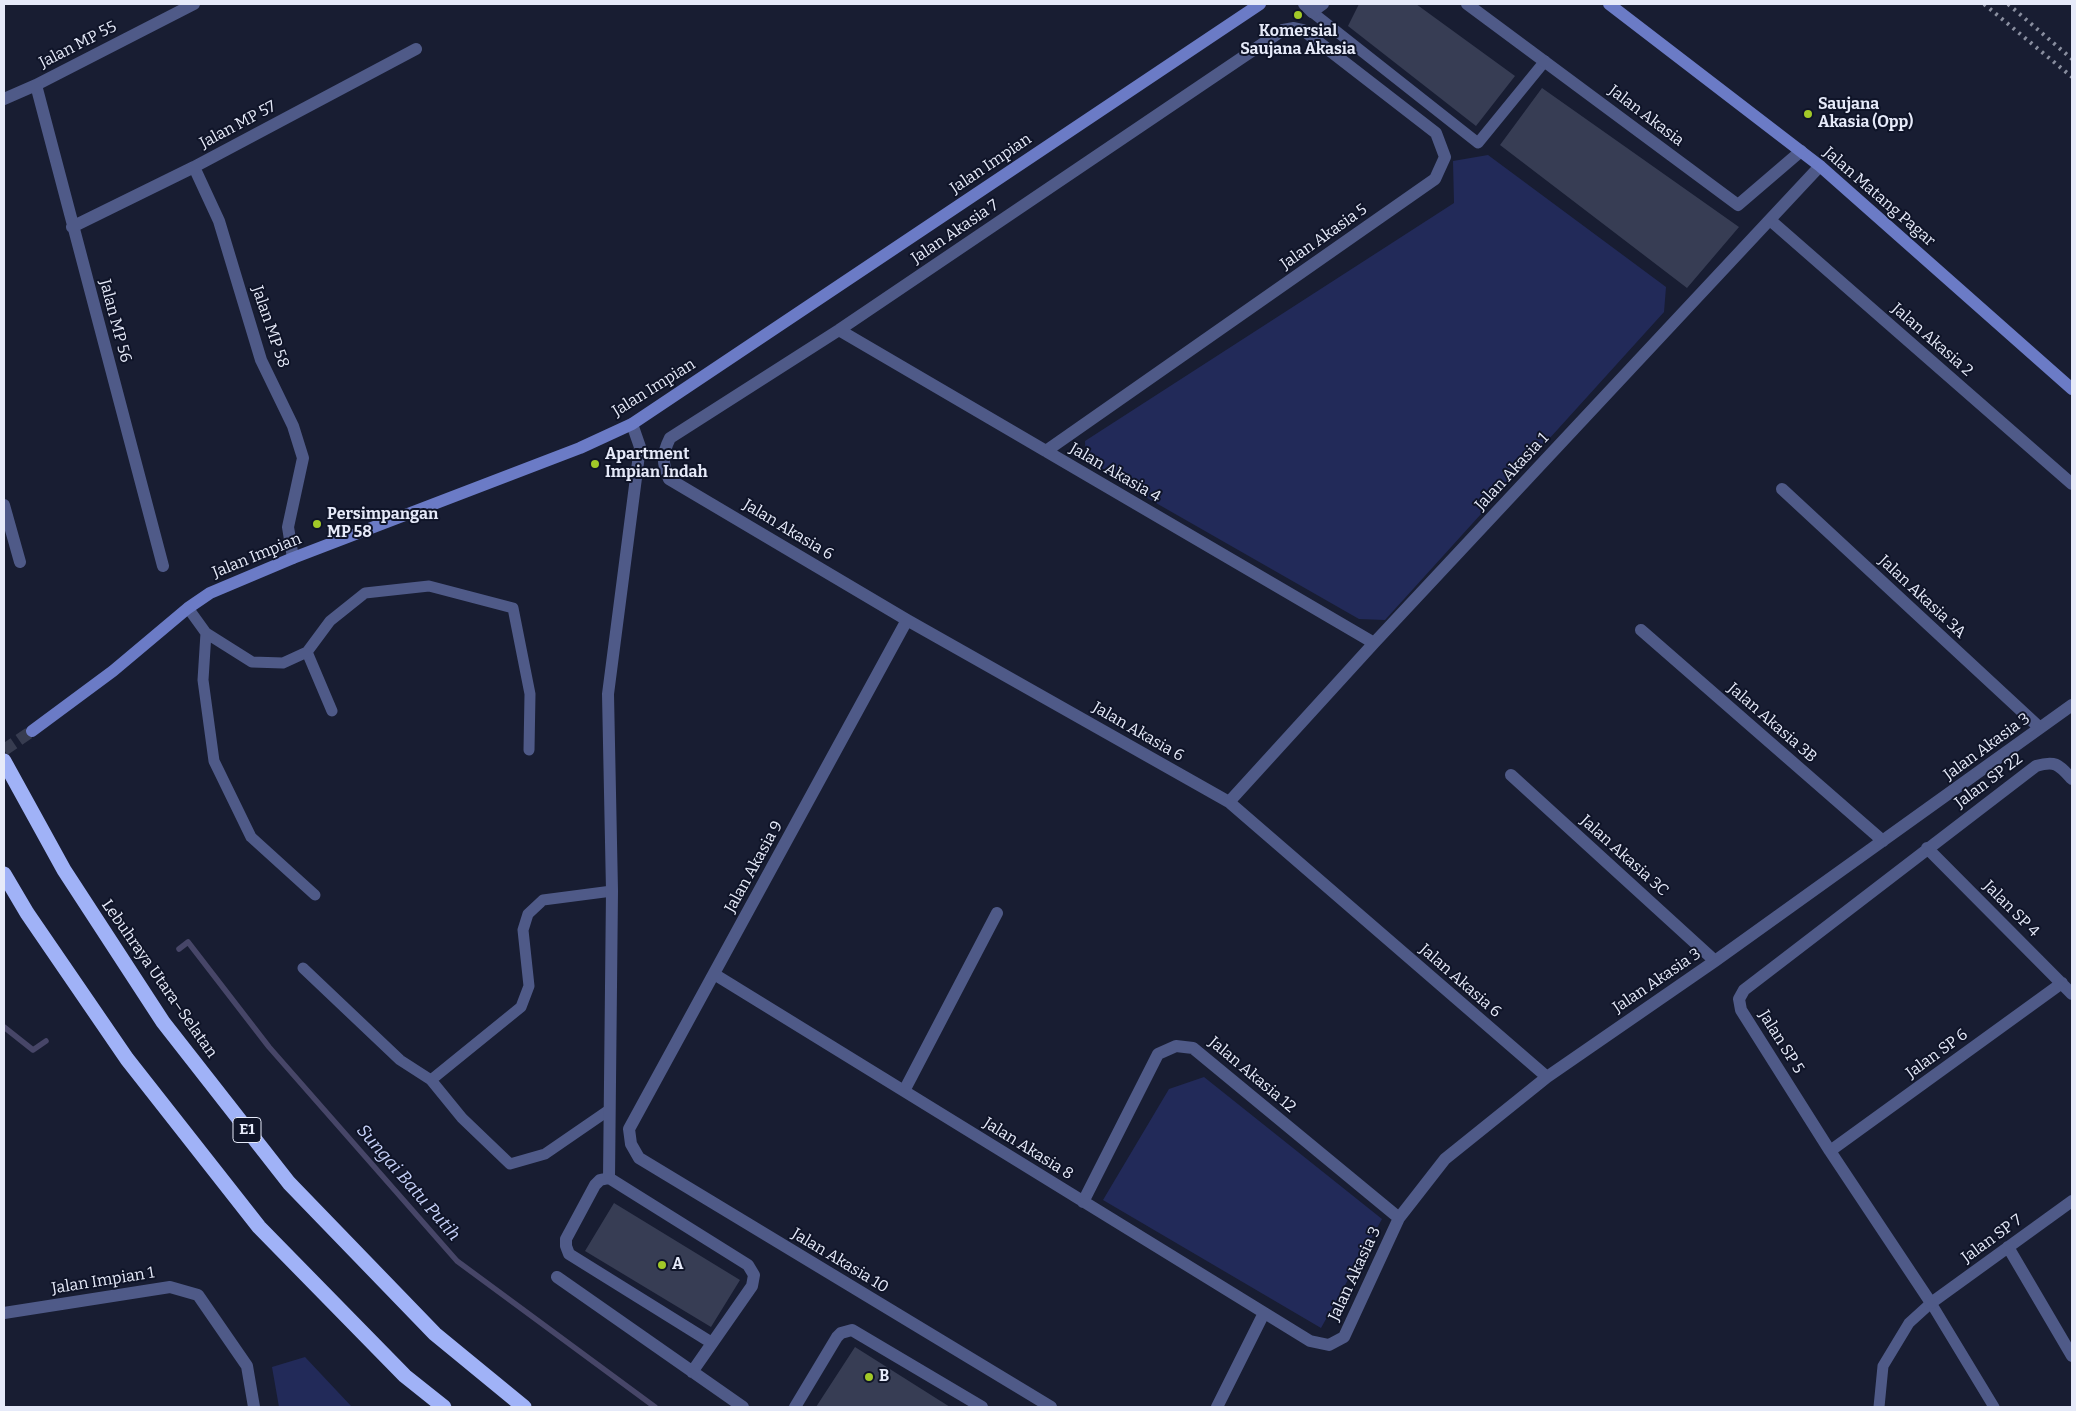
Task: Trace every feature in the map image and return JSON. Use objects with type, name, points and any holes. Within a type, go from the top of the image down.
[{"type":"highway","name":"Lebuhraya Utara–Selatan","points":[[4,761],[64,870],[163,1022],[289,1183],[435,1334],[524,1407]]},
{"type":"highway","points":[[4,874],[27,913],[127,1059],[259,1227],[405,1376],[444,1407]]},
{"type":"street","name":"Jalan MP 55","points":[[4,99],[36,85],[194,4]]},
{"type":"street","name":"Jalan Impian","points":[[32,731],[113,672],[188,608],[210,593],[293,558],[580,448],[632,424],[1260,4]]},
{"type":"street","points":[[1308,8],[1323,4]]},
{"type":"street","name":"Jalan Akasia","points":[[1468,4],[1738,205],[1801,151]]},
{"type":"street","name":"Jalan Matang Pagar","points":[[1609,4],[1820,166],[2072,389]]},
{"type":"street","name":"Jalan Akasia 7","points":[[669,479],[663,465],[663,452],[670,438],[840,330],[1283,30],[1294,28]]},
{"type":"street","name":"Jalan Akasia 5","points":[[1046,451],[1435,179],[1445,157],[1436,133],[1303,30],[1294,28]]},
{"type":"street","name":"Jalan MP 57","points":[[72,227],[194,167],[416,49]]},
{"type":"street","name":"Jalan MP 56","points":[[36,85],[163,566]]},
{"type":"street","name":"Jalan Akasia 1","points":[[1229,802],[1374,642],[1820,166]]},
{"type":"street","name":"Jalan MP 58","points":[[194,167],[219,221],[261,360],[293,426],[303,458],[288,527],[293,558]]},
{"type":"street","name":"Jalan Akasia 2","points":[[1770,220],[2072,484]]},
{"type":"street","name":"Jalan Akasia 4","points":[[840,330],[1374,642]]},
{"type":"street","points":[[609,1178],[612,891],[608,694],[640,448],[632,424]]},
{"type":"street","name":"Jalan Akasia 6","points":[[669,479],[907,620],[1229,802],[1547,1077]]},
{"type":"street","name":"Jalan Akasia 3A","points":[[1782,489],[2040,728]]},
{"type":"street","points":[[4,505],[20,562]]},
{"type":"street","name":"Jalan Akasia 9","points":[[630,1129],[907,620]]},
{"type":"street","name":"Jalan Akasia 3B","points":[[1641,630],[1883,841]]},
{"type":"street","name":"Jalan Akasia 3","points":[[1329,1344],[1344,1336],[1399,1218],[1445,1160],[1547,1077],[1715,961],[2072,705]]},
{"type":"street","name":"Jalan SP 22","points":[[1927,848],[2036,766],[2049,762],[2059,765],[2072,779]]},
{"type":"street","name":"Jalan Akasia 3C","points":[[1511,775],[1715,961]]},
{"type":"street","name":"Jalan SP 4","points":[[1927,848],[2072,994]]},
{"type":"street","name":"Jalan SP 5","points":[[1927,848],[1744,990],[1739,999],[1741,1010],[1830,1151],[1931,1303]]},
{"type":"street","points":[[904,1091],[998,914]]},
{"type":"street","name":"Jalan Akasia 8","points":[[714,974],[1264,1313],[1310,1340],[1329,1344]]},
{"type":"street","name":"Jalan SP 6","points":[[1830,1151],[2062,983]]},
{"type":"street","name":"Jalan Akasia 12","points":[[1083,1202],[1158,1054],[1176,1046],[1193,1048],[1399,1218]]},
{"type":"street","name":"Jalan Akasia 10","points":[[630,1129],[631,1144],[639,1158],[1051,1407]]},
{"type":"street","points":[[692,1372],[752,1286],[754,1274],[752,1269],[609,1178],[600,1180],[595,1185],[566,1239],[569,1254],[712,1343]]},
{"type":"street","name":"Jalan SP 7","points":[[1931,1303],[2072,1200]]},
{"type":"street","points":[[2008,1247],[2072,1356]]},
{"type":"street","points":[[557,1277],[743,1407]]},
{"type":"street","name":"Jalan Impian 1","points":[[4,1314],[170,1287],[198,1295],[248,1366],[254,1407]]},
{"type":"street","points":[[1217,1407],[1264,1313]]},
{"type":"street","points":[[795,1407],[837,1337],[841,1333],[852,1330],[982,1407]]},
{"type":"lane","points":[[1308,8],[1478,143],[1544,61]]},
{"type":"lane","points":[[188,608],[206,632],[252,662],[283,663],[307,652],[330,621],[365,593],[429,586],[514,608],[530,694],[530,750]]},
{"type":"lane","points":[[206,632],[203,680],[214,761],[251,837],[315,895]]},
{"type":"lane","points":[[307,652],[332,711]]},
{"type":"lane","points":[[430,1080],[521,1006],[529,986],[523,930],[528,914],[543,900],[612,891]]},
{"type":"lane","points":[[303,968],[400,1060],[430,1080],[462,1118],[510,1164],[545,1154],[609,1110]]},
{"type":"lane","points":[[1879,1407],[1883,1366],[1909,1323],[1931,1303],[1994,1407]]},
{"type":"shaded area","points":[[1488,155],[1666,287],[1664,312],[1385,620],[1359,619],[1086,463],[1085,441],[1454,203],[1453,161]]},
{"type":"shaded area","points":[[1204,1077],[1382,1219],[1321,1328],[1103,1200],[1169,1089]]},
{"type":"shaded area","points":[[305,1357],[352,1407],[279,1407],[272,1367]]},
{"type":"building","points":[[1359,4],[1416,4],[1515,76],[1476,126],[1348,26]]},
{"type":"building","points":[[1542,88],[1739,227],[1687,288],[1500,145]]},
{"type":"building","name":"A","points":[[614,1203],[740,1280],[711,1327],[585,1251]]},
{"type":"building","name":"B","points":[[855,1347],[950,1407],[816,1407]]},
{"type":"waterway","name":"Sungai Batu Putih","points":[[179,949],[188,942],[269,1047],[457,1261],[655,1407]]},
{"type":"waterway","name":"Sungai Batu Putih","points":[[4,1027],[33,1050],[46,1041]]},
{"type":"tunnel","points":[[4,750],[32,731]]},
{"type":"railway","points":[[1984,4],[2072,77]]},
{"type":"railway","points":[[2008,4],[2072,59]]},
{"type":"place","name":"Komersial Saujana Akasia","points":[[1298,15]]},
{"type":"place","name":"Saujana Akasia (Opp)","points":[[1808,114]]},
{"type":"place","name":"Apartment Impian Indah","points":[[595,464]]},
{"type":"place","name":"Persimpangan MP 58","points":[[317,524]]},
{"type":"place","name":"A","points":[[662,1265]]},
{"type":"place","name":"B","points":[[869,1377]]}]
